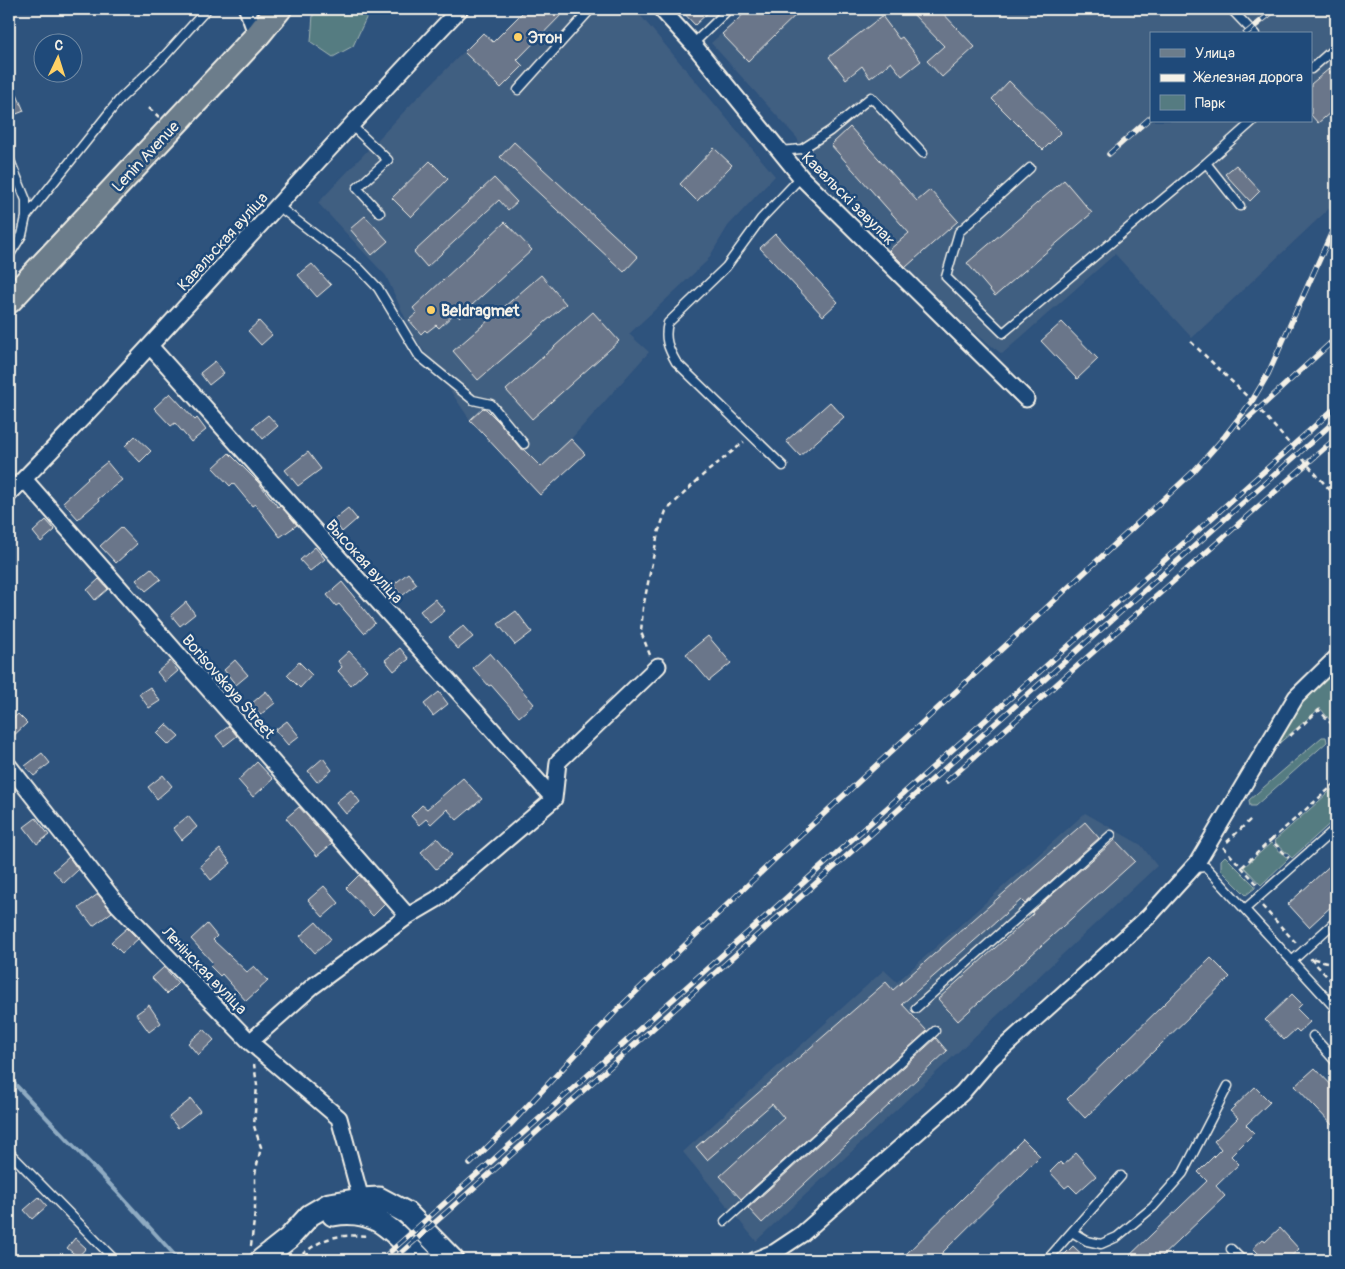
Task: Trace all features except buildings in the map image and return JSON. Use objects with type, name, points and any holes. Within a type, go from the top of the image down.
[{"type":"main road","name":"Lenin Avenue","points":[[9,301],[257,36],[279,9]]},
{"type":"main road","points":[[289,1238],[310,1215],[329,1204],[379,1198],[407,1213],[453,1260]]},
{"type":"main road","points":[[256,1255],[335,1214],[360,1213],[378,1219],[422,1260]]},
{"type":"street","points":[[247,9],[257,36]]},
{"type":"street","name":"Кавальская вуліца","points":[[9,494],[150,346],[351,125],[460,9]]},
{"type":"street","name":"Кавальскі завулак","points":[[661,9],[693,44],[801,178],[1026,399]]},
{"type":"street","name":"Высокая вуліца","points":[[150,346],[554,799]]},
{"type":"street","name":"Borisovskaya Street","points":[[24,479],[408,916]]},
{"type":"street","points":[[755,1260],[778,1256],[962,1093],[990,1060],[1149,916],[1197,863],[1296,697],[1336,658]]},
{"type":"street","points":[[250,1042],[313,986],[408,916],[437,899],[554,799],[558,762],[657,668]]},
{"type":"street","name":"Ленінская вуліца","points":[[9,766],[118,904],[250,1042],[339,1118],[361,1199]]},
{"type":"lane","points":[[26,219],[120,99],[162,59],[207,9]]},
{"type":"lane","points":[[518,90],[591,9]]},
{"type":"lane","points":[[693,44],[729,9]]},
{"type":"lane","points":[[1231,9],[1252,32]]},
{"type":"lane","points":[[1312,68],[1336,47]]},
{"type":"lane","points":[[779,151],[802,149],[830,131],[870,97],[923,153]]},
{"type":"lane","points":[[1030,168],[959,232],[946,277],[1003,333],[1206,164],[1252,122]]},
{"type":"lane","points":[[351,125],[388,160],[357,188],[380,213]]},
{"type":"lane","points":[[9,158],[26,200],[26,219],[22,235],[9,256]]},
{"type":"lane","points":[[1206,164],[1240,206]]},
{"type":"lane","points":[[783,466],[676,362],[668,348],[665,334],[668,323],[726,267],[761,219],[801,178]]},
{"type":"lane","points":[[278,206],[360,269],[378,288],[419,356],[473,400],[491,404],[524,444]]},
{"type":"lane","points":[[1244,909],[1336,828]]},
{"type":"lane","points":[[916,1008],[1111,835]]},
{"type":"lane","points":[[1192,869],[1206,867],[1336,1009]]},
{"type":"lane","points":[[1292,961],[1336,921]]},
{"type":"lane","points":[[725,1221],[936,1032]]},
{"type":"lane","points":[[1313,1036],[1336,1062]]},
{"type":"lane","points":[[1072,1232],[1087,1241],[1101,1244],[1117,1237],[1153,1206],[1183,1173],[1228,1086]]},
{"type":"lane","points":[[9,1152],[115,1260]]},
{"type":"lane","points":[[1047,1260],[1121,1176]]},
{"type":"lane","points":[[1231,1249],[1242,1260]]},
{"type":"path","points":[[1191,342],[1252,401],[1336,497]]},
{"type":"path","points":[[657,668],[641,632],[643,608],[658,533],[666,511],[702,475],[753,435]]},
{"type":"path","points":[[1284,741],[1319,710],[1336,729]]},
{"type":"path","points":[[1242,867],[1336,783]]},
{"type":"path","points":[[1222,846],[1251,819]]},
{"type":"path","points":[[1271,840],[1290,859],[1284,864]]},
{"type":"path","points":[[1336,962],[1310,958],[1336,986]]},
{"type":"path","points":[[250,1042],[257,1085],[254,1126],[261,1147],[255,1174],[256,1255]]},
{"type":"path","points":[[295,1260],[308,1250],[330,1238],[345,1235],[374,1236]]},
{"type":"shaded area","points":[[526,9],[635,9],[775,176],[728,226],[707,261],[629,334],[649,352],[571,439],[585,454],[540,495],[470,420],[413,335],[386,276],[318,203],[415,100],[483,33],[493,42]]},
{"type":"shaded area","points":[[749,9],[1336,9],[1336,202],[1192,338],[1115,254],[1002,354],[950,314],[904,269],[808,164],[797,138],[711,43]]},
{"type":"shaded area","points":[[1085,813],[1141,845],[1157,866],[756,1241],[683,1152],[884,970],[897,982]]},
{"type":"green space","points":[[318,9],[374,9],[367,16],[353,46],[333,57],[311,42],[313,14]]},
{"type":"green space","points":[[1333,669],[1336,672],[1336,727],[1320,708],[1276,746],[1273,743],[1291,712]]},
{"type":"green space","points":[[1322,737],[1326,737],[1327,742],[1255,806],[1250,806],[1249,800]]},
{"type":"green space","points":[[1336,786],[1336,818],[1292,858],[1274,841]]},
{"type":"green space","points":[[1271,843],[1288,859],[1261,885],[1244,867]]},
{"type":"green space","points":[[1225,856],[1255,886],[1246,895],[1221,870],[1221,860]]},
{"type":"waterway","points":[[9,1078],[179,1260]]},
{"type":"railway","points":[[1247,32],[1276,9]]},
{"type":"railway","points":[[1109,154],[1150,118]]},
{"type":"railway","points":[[470,1164],[508,1127],[618,1009],[774,860],[1194,471],[1225,436],[1252,401],[1268,374],[1336,223]]},
{"type":"railway","points":[[1240,426],[1336,338]]},
{"type":"railway","points":[[381,1260],[1336,407]]},
{"type":"railway","points":[[393,1260],[1336,420]]},
{"type":"railway","points":[[947,781],[1336,438]]},
{"type":"place","name":"Этон","points":[[518,37]]},
{"type":"place","name":"Beldragmet","points":[[431,310]]}]
